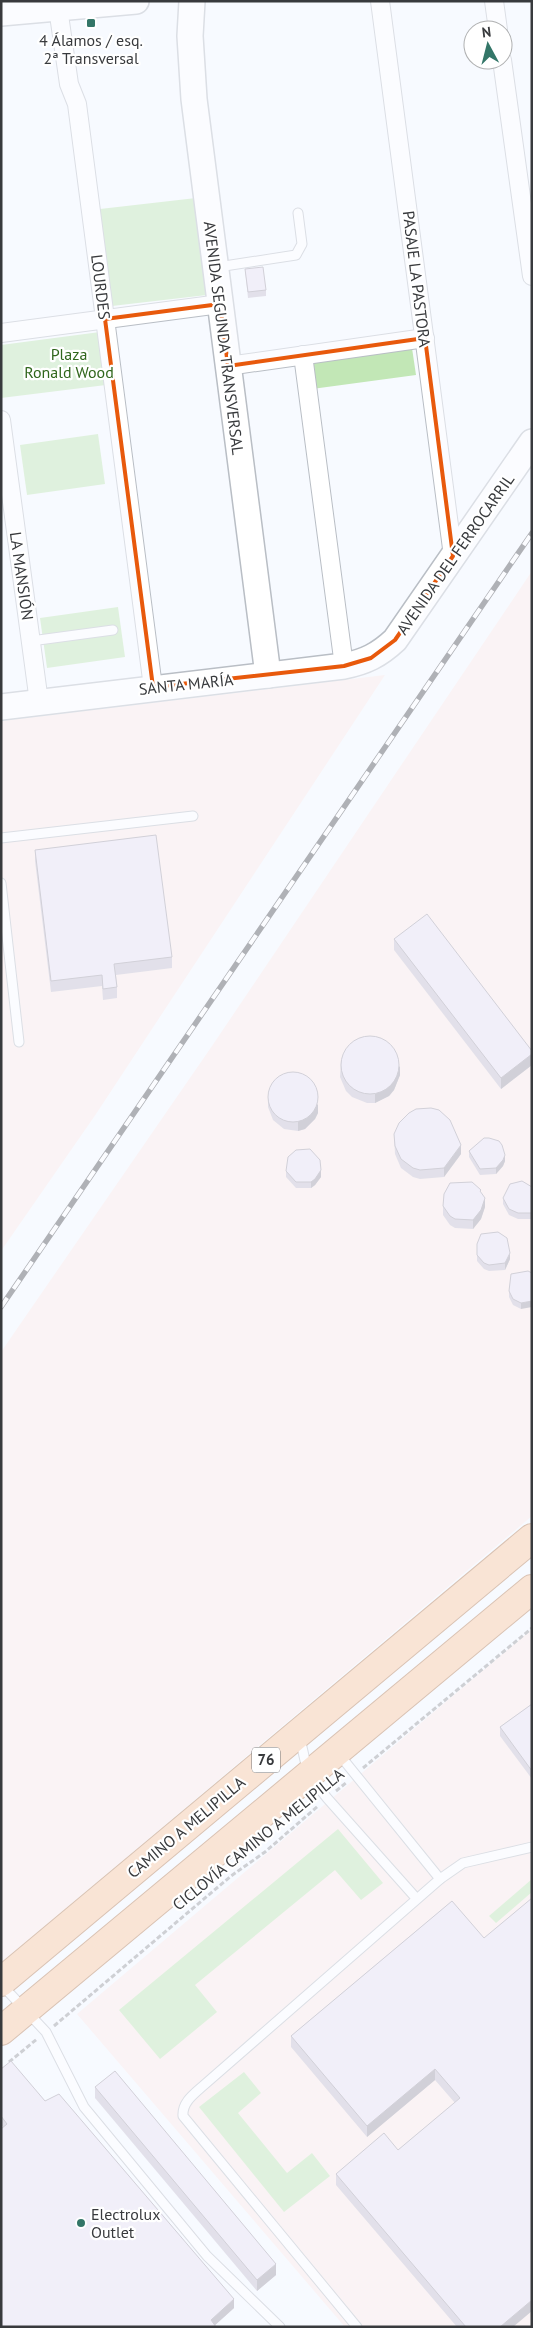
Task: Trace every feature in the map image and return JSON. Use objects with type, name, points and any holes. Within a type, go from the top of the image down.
[{"type":"main road","name":"CAMINO A MELIPILLA","points":[[1,1983],[532,1538]]},
{"type":"main road","name":"76","points":[[1,2030],[532,1588]]},
{"type":"street","points":[[1,13],[42,6],[136,1]]},
{"type":"street","name":"AVENIDA SEGUNDA TRANSVERSAL","points":[[192,1],[191,68],[268,675]]},
{"type":"street","name":"PASAJE LA PASTORA","points":[[380,1],[453,556]]},
{"type":"street","points":[[494,1],[497,20]]},
{"type":"street","name":"LOURDES","points":[[42,6],[77,104],[153,687]]},
{"type":"street","points":[[504,70],[527,199],[532,276]]},
{"type":"street","points":[[1,333],[220,304]]},
{"type":"street","points":[[228,366],[425,338]]},
{"type":"street","points":[[303,356],[344,666]]},
{"type":"street","name":"LA MANSIÓN","points":[[1,420],[39,702]]},
{"type":"street","name":"AVENIDA DEL FERROCARRIL","points":[[371,658],[382,652],[395,640],[532,442]]},
{"type":"street","name":"SANTA MARÍA","points":[[1,706],[344,666],[360,663],[371,658]]},
{"type":"lane","points":[[215,268],[296,255],[302,248],[298,213]]},
{"type":"lane","points":[[31,641],[113,630]]},
{"type":"lane","points":[[1,838],[193,816]]},
{"type":"lane","points":[[1,883],[19,1042]]},
{"type":"lane","points":[[298,1733],[308,1774],[416,1898]]},
{"type":"lane","points":[[336,1751],[354,1776],[440,1879]]},
{"type":"lane","points":[[357,2327],[183,2116],[183,2109],[188,2101],[204,2086],[416,1898],[440,1879],[463,1863],[532,1847]]},
{"type":"lane","points":[[1,1983],[27,2009],[46,2032],[84,2107],[207,2256],[280,2327]]},
{"type":"path","name":"CICLOVÍA CAMINO A MELIPILLA","points":[[9,2063],[231,1876],[265,1852],[327,1798],[532,1628]]},
{"type":"highlighted area","points":[[220,304],[228,366],[425,338],[453,556],[395,640],[371,658],[344,666],[153,687],[105,319]]},
{"type":"shaded area","points":[[532,571],[532,1516],[1,1963],[1,1352],[212,1046]]},
{"type":"shaded area","points":[[385,675],[96,1114],[1,1251],[1,721]]},
{"type":"shaded area","points":[[532,1629],[532,2327],[345,2327],[77,2014]]},
{"type":"green space","points":[[196,198],[207,295],[112,306],[100,209]]},
{"type":"green space","name":"Plaza Ronald Wood","points":[[100,332],[106,385],[1,398],[1,345]]},
{"type":"green space","points":[[412,348],[416,375],[312,389],[308,362]]},
{"type":"green space","points":[[98,434],[105,484],[27,495],[20,445]]},
{"type":"green space","points":[[118,607],[125,657],[47,668],[40,618]]},
{"type":"green space","points":[[338,1829],[383,1883],[361,1900],[335,1870],[195,1985],[217,2012],[160,2059],[119,2010]]},
{"type":"green space","points":[[532,1879],[532,1892],[496,1923],[489,1916]]},
{"type":"green space","points":[[244,2072],[261,2093],[238,2113],[287,2173],[312,2153],[330,2176],[284,2212],[199,2107]]},
{"type":"building","points":[[263,267],[266,290],[248,292],[245,269]]},
{"type":"building","points":[[156,835],[172,957],[114,964],[117,987],[103,989],[102,975],[51,981],[35,850]]},
{"type":"building","points":[[427,914],[532,1051],[532,1054],[501,1078],[394,939]]},
{"type":"building","points":[[370,1036],[381,1038],[394,1049],[399,1065],[397,1076],[386,1089],[370,1094],[359,1092],[346,1081],[341,1065],[343,1054],[354,1041]]},
{"type":"building","points":[[293,1072],[302,1074],[313,1083],[318,1097],[316,1106],[307,1117],[293,1122],[284,1120],[273,1111],[268,1097],[270,1088],[279,1077]]},
{"type":"building","points":[[431,1108],[439,1110],[450,1120],[461,1145],[444,1168],[420,1170],[413,1168],[401,1159],[395,1146],[394,1134],[399,1123],[409,1113],[416,1109]]},
{"type":"building","points":[[484,1138],[499,1141],[502,1145],[505,1155],[496,1168],[480,1169],[469,1151]]},
{"type":"building","points":[[310,1149],[320,1160],[321,1170],[311,1182],[296,1182],[286,1171],[288,1157],[296,1150]]},
{"type":"building","points":[[522,1181],[532,1187],[532,1213],[518,1213],[509,1209],[503,1198],[510,1184]]},
{"type":"building","points":[[472,1182],[481,1190],[485,1198],[481,1210],[473,1220],[455,1219],[450,1216],[443,1206],[444,1194],[450,1183]]},
{"type":"building","points":[[498,1232],[507,1238],[510,1253],[505,1263],[489,1265],[484,1263],[477,1255],[477,1244],[481,1234]]},
{"type":"building","points":[[528,1271],[532,1273],[532,1301],[521,1303],[513,1299],[509,1291],[511,1274]]},
{"type":"building","points":[[532,1704],[532,1771],[500,1727]]},
{"type":"building","points":[[532,1898],[532,2300],[500,2327],[466,2327],[336,2174],[384,2133],[398,2150],[460,2098],[435,2069],[367,2126],[291,2036],[452,1901],[484,1938]]},
{"type":"building","name":"Electrolux Outlet","points":[[11,2061],[45,2101],[59,2094],[234,2299],[211,2320],[216,2327],[1,2327],[1,2129],[7,2124],[1,2116],[1,2069]]},
{"type":"building","points":[[115,2071],[276,2264],[257,2280],[95,2087]]},
{"type":"railway","points":[[1,1307],[532,533]]},
{"type":"place","name":"4 Álamos / esq. 2ª Transversal","points":[[91,23]]},
{"type":"place","name":"Electrolux Outlet","points":[[81,2223]]}]
